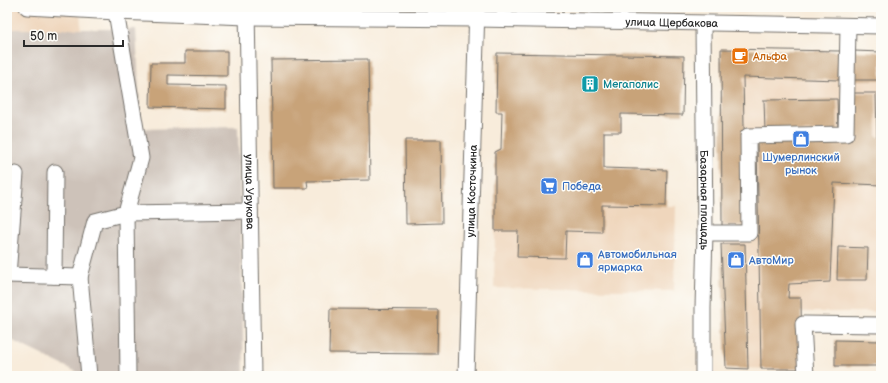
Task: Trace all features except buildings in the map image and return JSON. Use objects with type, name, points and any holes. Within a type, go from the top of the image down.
[{"type":"street","name":"улица Щербакова","points":[[27,7],[116,12],[477,13],[703,24],[881,26]]},
{"type":"street","points":[[116,12],[141,158],[126,213],[128,376]]},
{"type":"street","name":"улица Урукова","points":[[247,12],[253,376]]},
{"type":"street","name":"улица Косточкина","points":[[466,376],[477,13]]},
{"type":"street","name":"Базарная площадь","points":[[703,24],[705,233],[703,376]]},
{"type":"street","points":[[705,233],[749,233],[748,136],[846,134],[848,26]]},
{"type":"street","points":[[54,276],[55,172]]},
{"type":"street","points":[[16,174],[7,275],[80,277]]},
{"type":"street","points":[[89,376],[80,277],[95,221],[126,213],[250,211]]},
{"type":"street","points":[[806,376],[803,324],[881,325]]},
{"type":"shaded area","points":[[7,7],[80,7],[81,29],[7,29]]},
{"type":"shaded area","points":[[7,29],[136,29],[141,129],[238,127],[244,376],[85,376],[7,338]]},
{"type":"shaded area","name":"Шумерлинский рынок","points":[[721,49],[881,52],[881,312],[801,312],[802,369],[726,368],[721,244]]},
{"type":"shaded area","name":"Автомобильная ярмарка","points":[[602,205],[676,206],[674,291],[494,288],[495,231],[601,232]]},
{"type":"place","name":"Альфа","points":[[740,56]]},
{"type":"place","name":"Мегаполис","points":[[590,84]]},
{"type":"place","name":"Шумерлинский рынок","points":[[801,139]]},
{"type":"place","name":"Победа","points":[[549,186]]},
{"type":"place","name":"Автомобильная ярмарка","points":[[585,260]]},
{"type":"place","name":"АвтоМир","points":[[736,260]]}]
